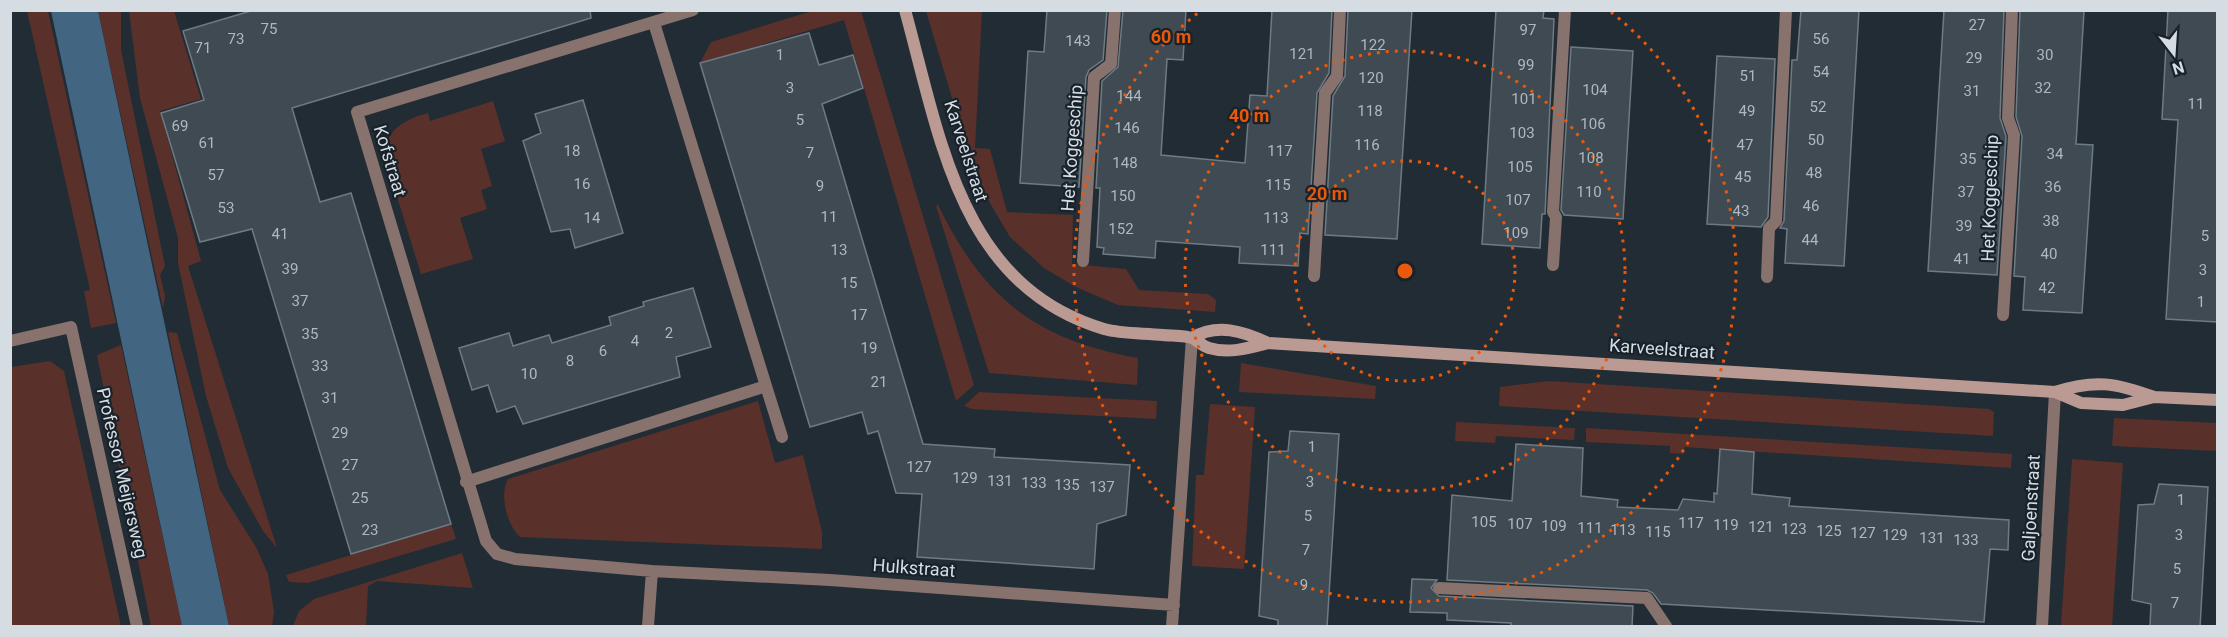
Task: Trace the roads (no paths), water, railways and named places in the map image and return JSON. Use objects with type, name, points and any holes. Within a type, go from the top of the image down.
[{"type":"street","name":"Kofstraat","points":[[497,554],[486,541],[466,482],[357,112],[693,10]]},
{"type":"street","name":"Karveelstraat","points":[[905,10],[944,151],[962,204],[975,228],[1006,269],[1050,305],[1106,329],[1192,338],[1208,348],[1242,350],[1268,343],[2055,392],[2081,403],[2123,405],[2154,397],[2217,400]]},
{"type":"street","name":"Het Koggeschip","points":[[1083,261],[1094,77],[1112,64],[1115,10]]},
{"type":"street","points":[[1314,276],[1325,93],[1337,76],[1340,10]]},
{"type":"street","points":[[1553,265],[1557,217],[1553,212],[1565,10]]},
{"type":"street","points":[[1767,277],[1769,228],[1776,221],[1786,10]]},
{"type":"street","name":"Het Koggeschip","points":[[2003,315],[2014,135],[2008,118],[2012,10]]},
{"type":"street","points":[[654,23],[782,437]]},
{"type":"street","name":"Professor Meijersweg","points":[[10,341],[71,327],[137,627]]},
{"type":"street","name":"Karveelstraat","points":[[1192,338],[1207,329],[1244,331],[1268,343]]},
{"type":"street","points":[[1172,627],[1192,338]]},
{"type":"street","name":"Karveelstraat","points":[[2055,392],[2082,383],[2122,385],[2154,397]]},
{"type":"street","points":[[466,482],[766,386]]},
{"type":"street","name":"Galjoenstraat","points":[[2042,627],[2055,392]]},
{"type":"street","name":"Hulkstraat","points":[[497,554],[515,559],[652,571],[830,580],[1174,605]]},
{"type":"street","points":[[648,627],[652,571]]},
{"type":"street","points":[[1439,588],[1647,598],[1666,627]]},
{"type":"water","points":[[51,11],[98,11],[229,626],[182,626]]}]
